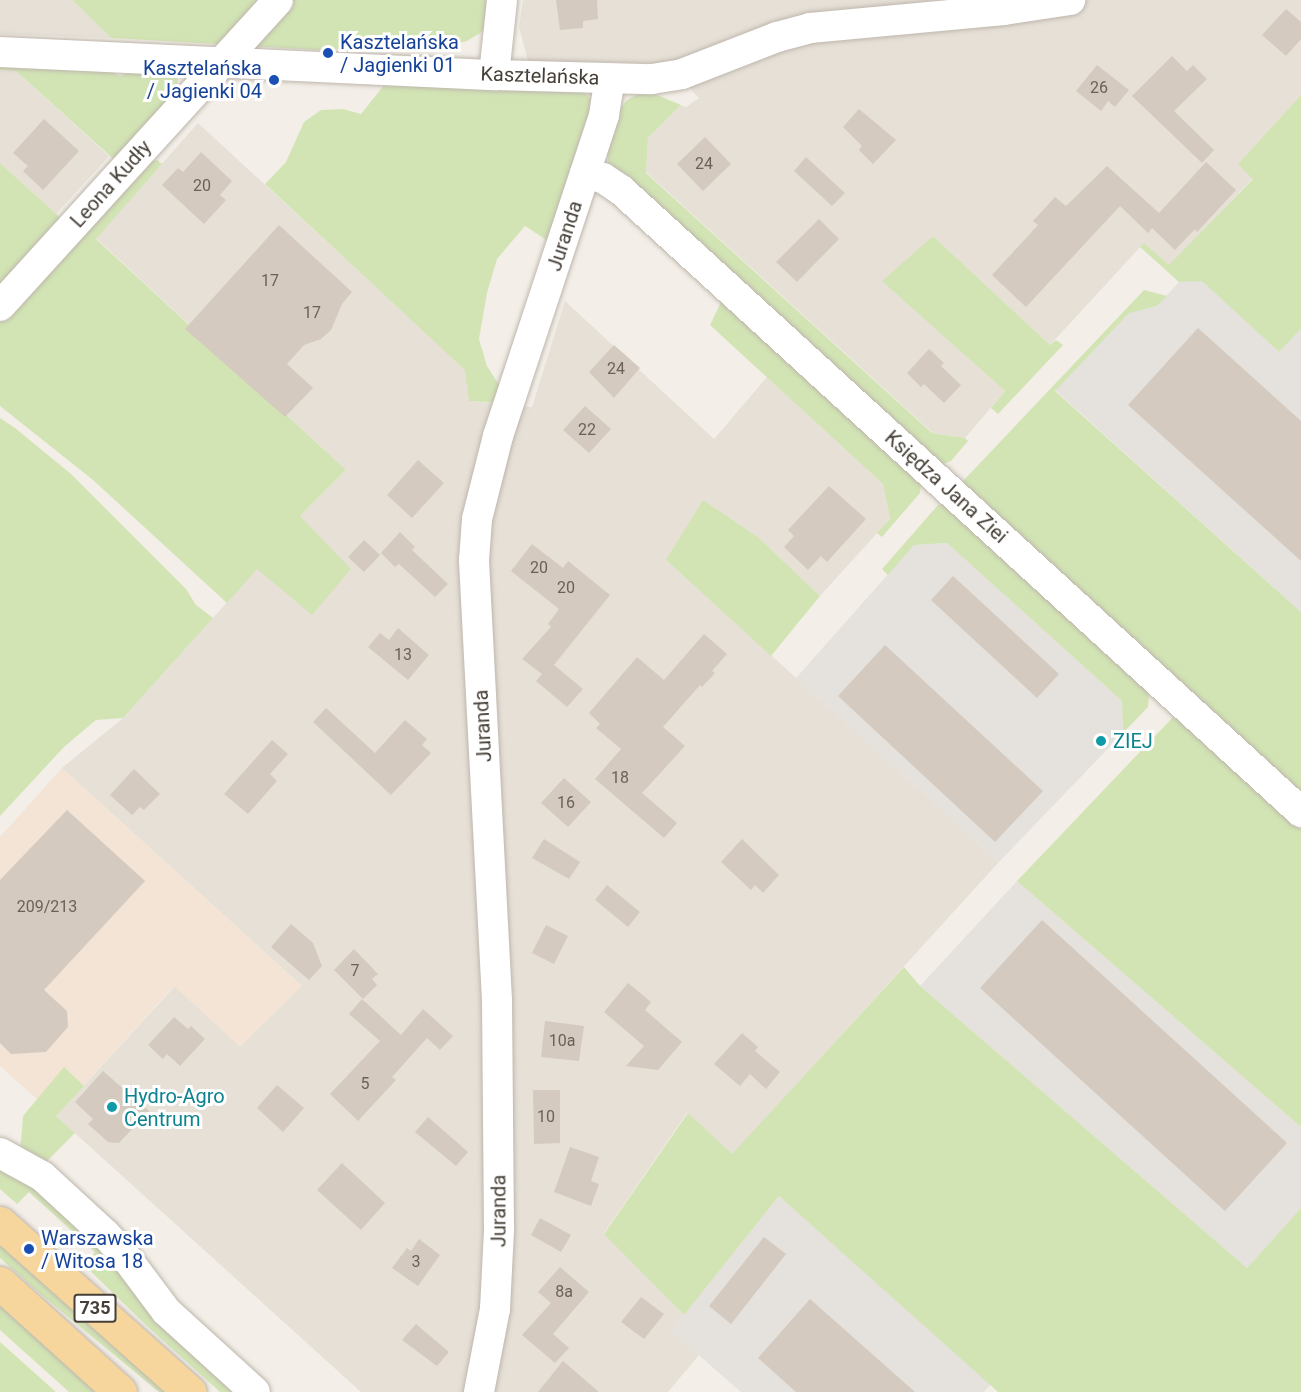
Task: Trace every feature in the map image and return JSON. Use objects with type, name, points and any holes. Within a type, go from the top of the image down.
[{"type":"main road","name":"735","points":[[0,1223],[190,1392]]},
{"type":"main road","name":"735","points":[[0,1283],[120,1392]]},
{"type":"street","points":[[221,62],[278,0]]},
{"type":"street","points":[[494,75],[502,0]]},
{"type":"street","name":"Kasztelańska","points":[[0,52],[494,75],[652,79],[682,74],[777,37],[810,28],[1004,10],[1070,0]]},
{"type":"street","name":"Leona Kudły","points":[[0,306],[221,62]]},
{"type":"street","name":"Juranda","points":[[479,1392],[495,1309],[499,1230],[497,1000],[474,560],[477,519],[498,436],[604,115],[610,78]]},
{"type":"street","name":"Księdza Jana Ziei","points":[[585,173],[603,178],[621,190],[1301,812]]},
{"type":"street","points":[[0,1153],[42,1176],[105,1234],[122,1252],[174,1319],[255,1392]]},
{"type":"shaded area","points":[[0,0],[72,0],[111,38],[0,34]]},
{"type":"shaded area","points":[[523,0],[1301,0],[1301,95],[1238,164],[1253,178],[1169,266],[1144,243],[1050,345],[933,236],[883,281],[1005,391],[965,438],[933,433],[646,172],[648,138],[681,105],[686,107],[699,98],[665,63],[528,61],[519,27]]},
{"type":"shaded area","points":[[0,70],[16,71],[109,156],[56,214],[0,163]]},
{"type":"shaded area","points":[[198,123],[466,370],[469,401],[532,407],[565,301],[714,439],[767,377],[883,484],[890,519],[820,596],[759,538],[666,560],[999,862],[732,1155],[687,1113],[604,1233],[684,1315],[671,1331],[699,1355],[668,1392],[361,1392],[56,1116],[175,986],[302,986],[62,768],[123,718],[257,569],[300,516],[346,470],[96,238]]},
{"type":"shaded area","points":[[1202,280],[1279,352],[1301,329],[1301,612],[1055,390],[1129,312],[1157,306],[1179,282]]},
{"type":"shaded area","points":[[947,543],[1122,701],[1123,733],[999,862],[796,678],[914,545]]},
{"type":"shaded area","points":[[62,768],[302,986],[240,1047],[174,986],[56,1116],[0,1066],[0,837]]},
{"type":"shaded area","points":[[1017,881],[1301,1127],[1301,1208],[1247,1268],[920,986]]},
{"type":"shaded area","points":[[779,1196],[991,1384],[984,1392],[741,1392],[671,1331]]},
{"type":"green space","points":[[72,0],[492,0],[491,15],[482,32],[467,41],[451,45],[418,44],[319,50],[111,38]]},
{"type":"green space","points":[[0,65],[103,69],[120,76],[139,69],[162,69],[178,78],[176,99],[119,164],[16,71],[0,70]]},
{"type":"green space","points":[[393,74],[581,89],[590,98],[594,111],[548,241],[525,226],[497,259],[487,293],[479,339],[487,366],[499,385],[499,403],[469,401],[465,370],[265,184],[286,162],[304,122],[321,110],[343,109],[361,114]]},
{"type":"green space","points":[[652,93],[681,105],[648,138],[646,173],[932,433],[965,438],[968,441],[951,461],[943,464],[934,463],[615,171],[608,162],[606,145],[620,109],[627,100],[638,94]]},
{"type":"green space","points":[[1301,95],[1301,329],[1279,352],[1202,281],[1179,282],[1140,247],[1144,243],[1169,265],[1253,179],[1238,164]]},
{"type":"green space","points":[[157,160],[162,164],[96,239],[346,470],[300,516],[351,569],[312,615],[257,569],[227,603],[93,480],[0,406],[0,316],[149,162]]},
{"type":"green space","points":[[0,163],[64,221],[0,287]]},
{"type":"green space","points":[[933,236],[1050,345],[1056,340],[1063,345],[998,414],[991,408],[1005,391],[882,281]]},
{"type":"green space","points":[[1144,290],[1167,296],[1157,306],[1129,313],[1055,391],[1301,612],[1301,796],[962,488],[964,480]]},
{"type":"green space","points":[[722,300],[921,485],[920,493],[882,537],[877,533],[890,519],[883,484],[710,325]]},
{"type":"green space","points":[[0,418],[71,474],[186,589],[196,605],[213,618],[123,718],[96,720],[64,747],[0,816]]},
{"type":"green space","points":[[703,500],[759,538],[820,596],[771,656],[666,560]]},
{"type":"green space","points":[[949,503],[1149,691],[1148,707],[1123,733],[1122,701],[947,543],[914,545],[888,575],[882,569],[938,505]]},
{"type":"green space","points":[[1176,714],[1301,829],[1301,1127],[1017,881]]},
{"type":"green space","points":[[904,967],[920,986],[1247,1268],[1301,1208],[1301,1392],[998,1392],[779,1196],[684,1315],[604,1234],[688,1113],[732,1154]]},
{"type":"green space","points":[[64,1067],[84,1086],[56,1116],[75,1133],[46,1162],[20,1153],[23,1116]]},
{"type":"green space","points":[[0,1161],[34,1181],[239,1392],[220,1392],[147,1326],[84,1265],[95,1252],[29,1192],[17,1204],[0,1189]]},
{"type":"green space","points":[[0,1240],[171,1392],[159,1392],[38,1292],[0,1258]]},
{"type":"green space","points":[[0,1305],[96,1392],[69,1392],[0,1330]]},
{"type":"green space","points":[[0,1342],[56,1392],[0,1392]]},
{"type":"building","points":[[556,0],[597,0],[598,19],[583,21],[583,28],[560,30]]},
{"type":"building","points":[[1286,9],[1301,22],[1301,39],[1286,56],[1262,35]]},
{"type":"building","points":[[1172,56],[1187,71],[1193,65],[1207,79],[1174,111],[1214,150],[1202,163],[1132,96]]},
{"type":"building","points":[[1097,65],[1129,90],[1115,107],[1108,101],[1101,111],[1076,91]]},
{"type":"building","points":[[859,109],[896,140],[873,164],[859,150],[862,146],[843,127]]},
{"type":"building","points":[[44,119],[79,151],[43,190],[23,171],[28,166],[13,153]]},
{"type":"building","points":[[705,137],[731,164],[703,191],[677,164]]},
{"type":"building","points":[[201,152],[232,181],[220,195],[226,200],[204,224],[162,185],[178,168],[183,172]]},
{"type":"building","points":[[806,157],[845,193],[832,206],[794,171]]},
{"type":"building","points":[[1206,162],[1236,190],[1197,232],[1195,229],[1175,250],[1152,228],[1148,233],[1120,206],[1026,307],[992,275],[1038,225],[1033,221],[1055,197],[1066,206],[1107,166],[1159,213]]},
{"type":"building","points":[[819,219],[839,239],[797,282],[776,262]]},
{"type":"building","points":[[279,225],[352,292],[342,304],[331,330],[321,339],[304,345],[287,364],[313,388],[285,417],[185,329]]},
{"type":"building","points":[[1198,328],[1301,421],[1301,561],[1128,405]]},
{"type":"building","points":[[614,345],[640,368],[614,398],[589,372]]},
{"type":"building","points":[[929,349],[944,363],[941,366],[961,385],[944,403],[924,384],[921,387],[907,373]]},
{"type":"building","points":[[585,406],[611,429],[589,453],[563,430]]},
{"type":"building","points":[[418,460],[444,483],[412,518],[387,495]]},
{"type":"building","points":[[829,486],[866,519],[827,562],[821,556],[808,570],[784,547],[794,536],[788,530]]},
{"type":"building","points":[[400,532],[415,547],[412,550],[448,584],[435,597],[399,564],[395,567],[381,553]]},
{"type":"building","points":[[364,540],[380,555],[364,572],[348,557]]},
{"type":"building","points":[[532,544],[563,568],[568,561],[610,595],[554,665],[583,689],[567,707],[536,681],[542,674],[522,659],[551,627],[548,624],[559,609],[511,571]]},
{"type":"building","points":[[953,576],[1059,674],[1037,698],[931,600]]},
{"type":"building","points":[[398,628],[429,655],[408,680],[368,647],[380,633],[389,640]]},
{"type":"building","points":[[704,634],[727,654],[712,671],[715,673],[702,687],[700,685],[663,727],[685,746],[642,793],[677,823],[664,838],[595,779],[621,749],[596,728],[600,724],[589,713],[637,657],[664,680]]},
{"type":"building","points":[[885,645],[1043,791],[995,842],[838,696]]},
{"type":"building","points":[[326,708],[375,753],[405,720],[427,739],[422,745],[431,753],[391,795],[313,722]]},
{"type":"building","points":[[272,740],[288,754],[270,774],[277,781],[248,814],[224,794]]},
{"type":"building","points":[[134,769],[160,794],[144,810],[140,807],[132,815],[110,795]]},
{"type":"building","points":[[564,778],[591,802],[568,827],[541,803]]},
{"type":"building","points":[[67,810],[145,881],[44,990],[67,1011],[68,1027],[46,1052],[11,1054],[0,1043],[0,880]]},
{"type":"building","points":[[544,839],[580,862],[569,879],[532,858]]},
{"type":"building","points":[[742,839],[779,875],[763,893],[755,885],[751,890],[721,862]]},
{"type":"building","points":[[607,885],[640,912],[628,927],[595,900]]},
{"type":"building","points":[[1042,920],[1287,1143],[1225,1211],[980,988]]},
{"type":"building","points":[[291,924],[313,943],[322,966],[309,980],[271,947]]},
{"type":"building","points":[[546,925],[568,936],[554,964],[532,953]]},
{"type":"building","points":[[354,949],[378,974],[372,979],[377,985],[363,999],[334,970]]},
{"type":"building","points":[[628,983],[651,1002],[645,1010],[682,1042],[658,1070],[626,1066],[644,1046],[604,1012]]},
{"type":"building","points":[[362,999],[401,1035],[423,1009],[453,1036],[440,1050],[427,1038],[392,1077],[396,1080],[358,1121],[330,1094],[380,1041],[349,1014]]},
{"type":"building","points":[[174,1017],[188,1029],[191,1026],[205,1039],[180,1066],[167,1054],[163,1059],[148,1045]]},
{"type":"building","points":[[545,1021],[584,1026],[579,1061],[541,1057]]},
{"type":"building","points":[[742,1033],[758,1047],[755,1051],[780,1072],[766,1089],[750,1074],[740,1086],[714,1064]]},
{"type":"building","name":"Hydro-Agro Centrum","points":[[103,1071],[149,1111],[119,1143],[108,1142],[88,1124],[93,1119],[75,1102]]},
{"type":"building","points":[[277,1085],[304,1108],[283,1132],[257,1108]]},
{"type":"building","points":[[533,1090],[560,1090],[560,1143],[534,1144]]},
{"type":"building","points":[[428,1117],[468,1152],[456,1166],[415,1132]]},
{"type":"building","points":[[570,1147],[599,1157],[591,1181],[599,1184],[591,1206],[554,1192]]},
{"type":"building","points":[[342,1163],[385,1203],[361,1230],[317,1190]]},
{"type":"building","points":[[540,1218],[571,1235],[561,1252],[531,1235]]},
{"type":"building","points":[[764,1237],[786,1254],[731,1324],[709,1306]]},
{"type":"building","points":[[419,1239],[440,1255],[418,1286],[392,1268],[407,1248],[411,1251]]},
{"type":"building","points":[[560,1267],[589,1292],[553,1334],[569,1348],[555,1363],[522,1335],[551,1303],[538,1292]]},
{"type":"building","points":[[641,1297],[664,1314],[644,1339],[621,1322]]},
{"type":"building","points":[[810,1299],[915,1392],[796,1392],[758,1358]]},
{"type":"building","points":[[416,1324],[449,1352],[437,1366],[402,1340]]},
{"type":"building","points":[[563,1361],[599,1392],[538,1392]]},
{"type":"place","name":"Kasztelańska / Jagienki 01","points":[[328,53]]},
{"type":"place","name":"Kasztelańska / Jagienki 04","points":[[274,80]]},
{"type":"place","name":"ZIEJ","points":[[1101,741]]},
{"type":"place","name":"Hydro-Agro Centrum","points":[[112,1107]]},
{"type":"place","name":"Warszawska / Witosa 18","points":[[29,1249]]}]
